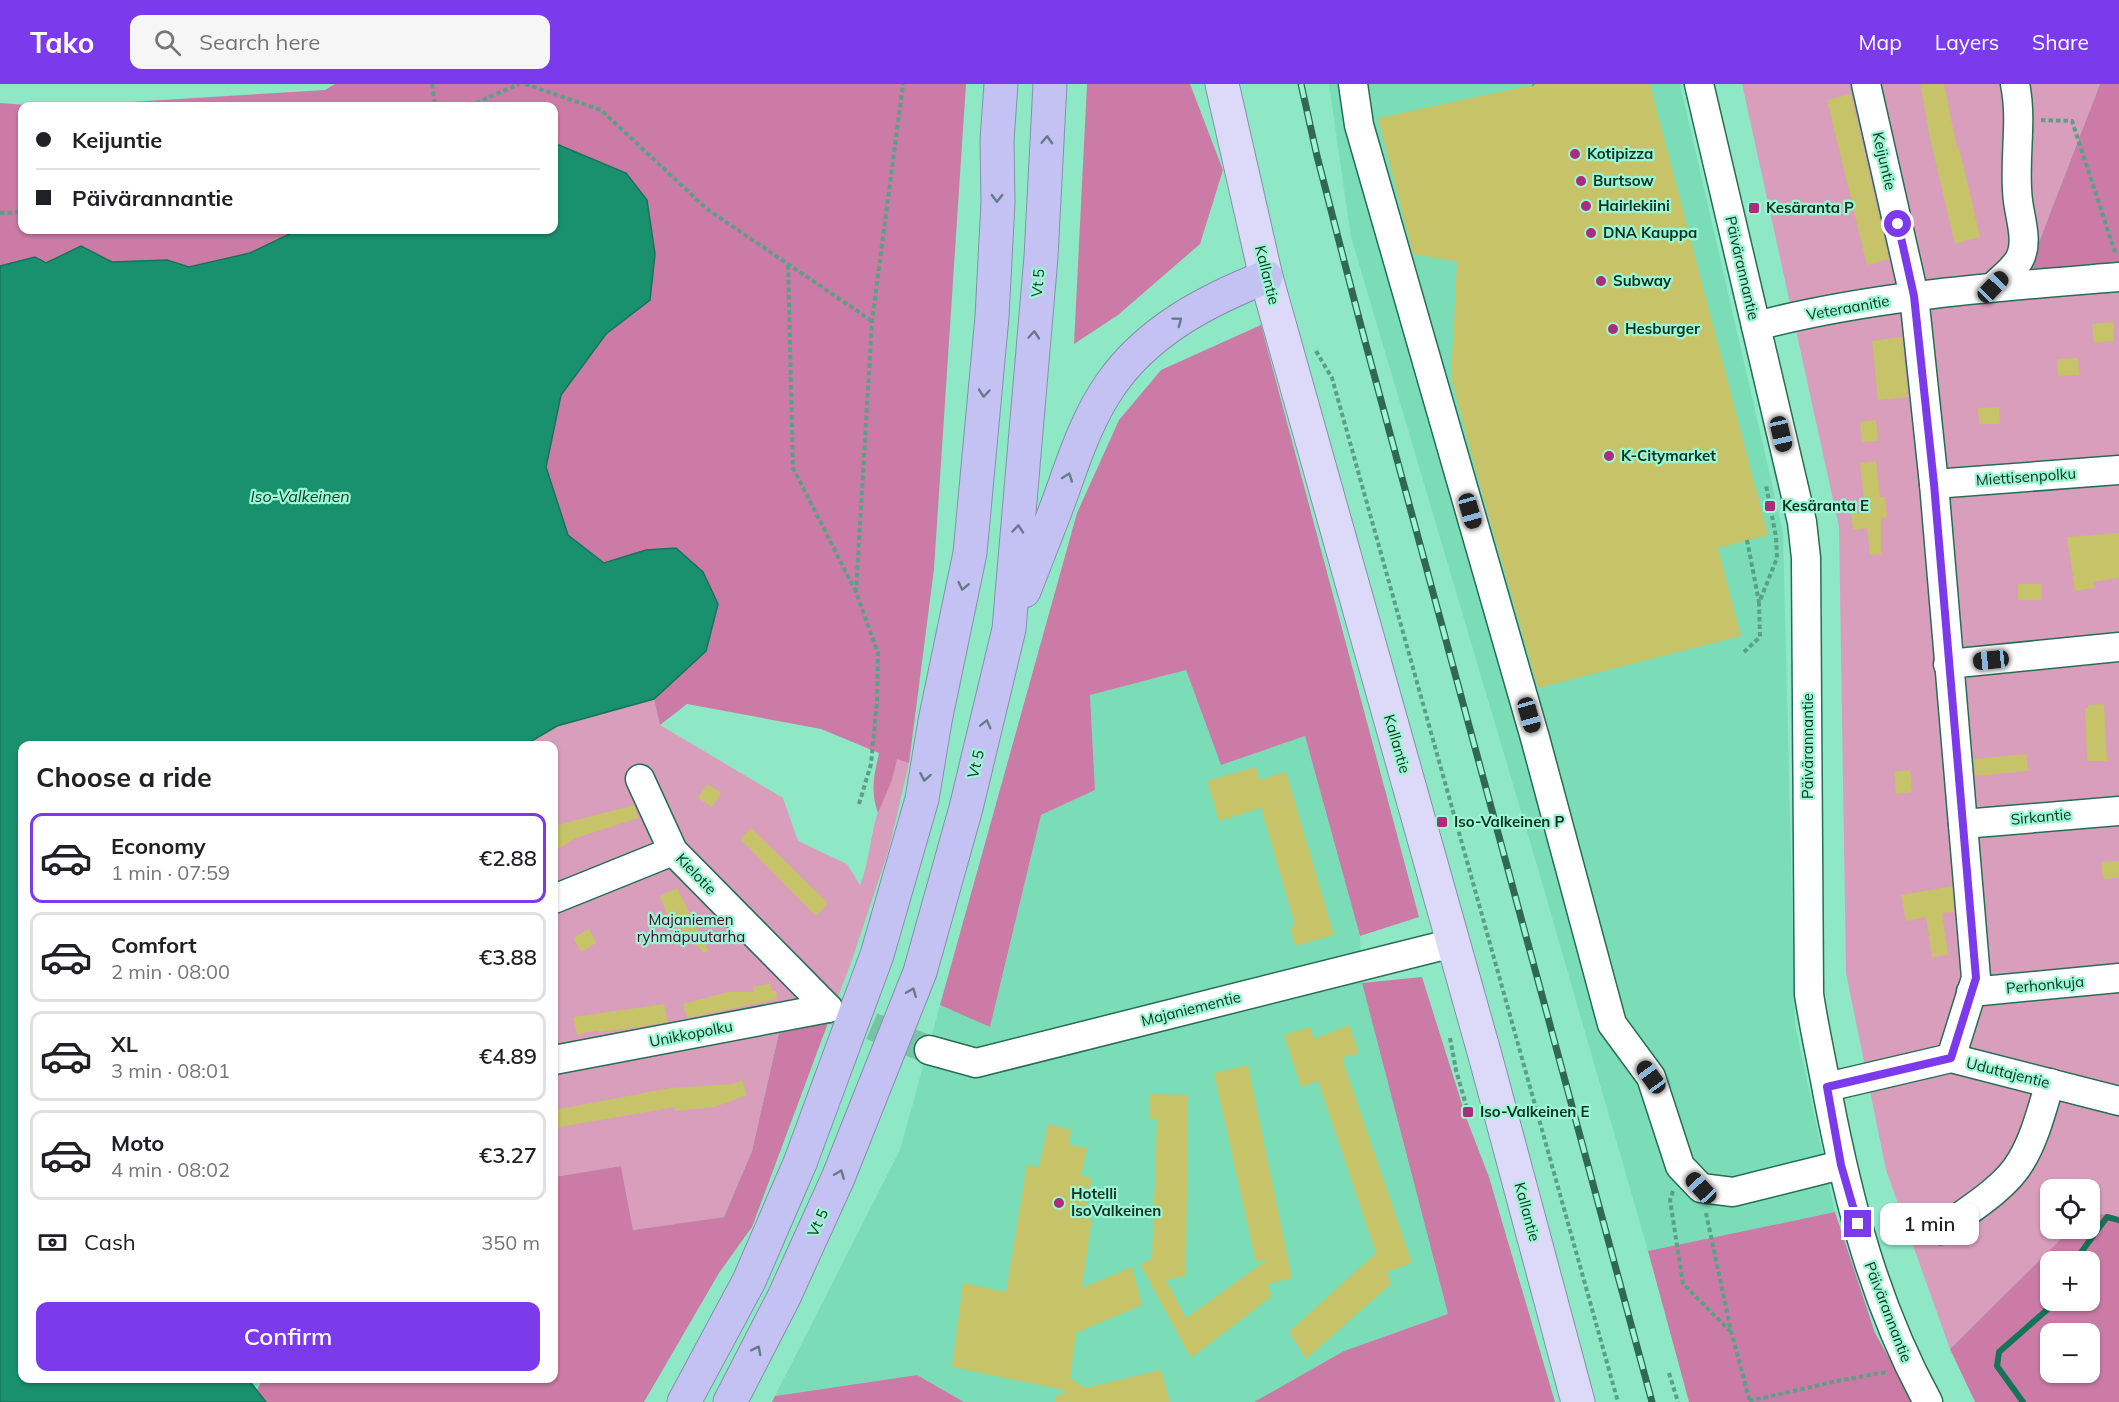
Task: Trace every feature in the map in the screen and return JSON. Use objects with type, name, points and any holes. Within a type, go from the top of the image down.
[{"type":"highway","points":[[684,1402],[749,1281],[800,1163],[877,955],[922,799],[935,721],[970,553],[992,316],[998,202],[993,84]]},
{"type":"highway","points":[[997,140],[1001,84]]},
{"type":"highway","name":"Vt 5","points":[[730,1402],[784,1297],[838,1178],[920,972],[966,808],[1009,629],[1041,257],[1050,84]]},
{"type":"highway","points":[[1009,629],[1076,452],[1110,384],[1132,358],[1184,315],[1226,292],[1266,276]]},
{"type":"main road","name":"Kallantie","points":[[1222,84],[1266,276],[1454,943],[1578,1402]]},
{"type":"street","points":[[1353,84],[1359,125],[1535,738],[1612,1024],[1651,1077],[1680,1166],[1701,1188],[1733,1192],[1841,1165]]},
{"type":"street","name":"Päivärannantie","points":[[1699,84],[1802,522],[1806,558],[1809,994],[1815,1031],[1841,1165],[1874,1282],[1909,1368],[1928,1402]]},
{"type":"street","name":"Keijuntie","points":[[1866,84],[1914,296],[1934,484],[1976,978],[1951,1058]]},
{"type":"street","points":[[1993,287],[2020,259],[2024,234],[2018,200],[2019,119],[2015,84]]},
{"type":"street","name":"Veteraanitie","points":[[1756,326],[1914,296],[2119,277]]},
{"type":"street","name":"Miettisenpolku","points":[[1934,484],[2119,470]]},
{"type":"street","points":[[1948,664],[2119,647]]},
{"type":"street","points":[[640,779],[673,851]]},
{"type":"street","name":"Sirkantie","points":[[1963,824],[2119,811]]},
{"type":"street","name":"Kielotie","points":[[558,897],[673,851],[819,999]]},
{"type":"street","name":"Majaniementie","points":[[929,1050],[976,1063],[1454,943]]},
{"type":"street","name":"Perhonkuja","points":[[1971,992],[2119,978]]},
{"type":"street","name":"Unikkopolku","points":[[558,1059],[819,999]]},
{"type":"street","name":"Uduttajentie","points":[[1827,1087],[1951,1058],[2119,1101]]},
{"type":"street","points":[[1941,1230],[1994,1192],[2021,1162],[2050,1083]]},
{"type":"path","points":[[432,84],[434,102]]},
{"type":"path","points":[[478,102],[519,84]]},
{"type":"path","points":[[525,84],[601,110],[707,209],[872,321]]},
{"type":"path","points":[[856,592],[872,321],[903,84]]},
{"type":"path","points":[[2019,119],[2072,122],[2119,266]]},
{"type":"path","points":[[0,213],[18,212]]},
{"type":"path","points":[[788,264],[793,468],[856,592],[878,653],[872,764],[860,804]]},
{"type":"path","points":[[1315,350],[1332,378],[1618,1402]]},
{"type":"path","points":[[1759,603],[1777,558],[1776,537],[1764,475]]},
{"type":"path","points":[[1744,652],[1760,637],[1759,603],[1747,540]]},
{"type":"path","points":[[1680,1166],[1670,1200],[1683,1284],[1731,1331]]},
{"type":"path","points":[[1701,1188],[1731,1331],[1749,1402],[1837,1381],[1909,1368]]},
{"type":"path","points":[[1669,1373],[1678,1402]]},
{"type":"shaded area","points":[[335,84],[966,84],[934,569],[909,763],[897,759],[892,780],[878,813],[873,790],[879,753],[821,729],[687,704],[660,725],[654,699],[706,651],[646,550],[605,563],[568,535],[546,467],[561,395],[606,334],[650,300],[626,173],[558,145],[558,102],[130,102],[325,90]]},
{"type":"shaded area","points":[[1087,84],[1190,84],[1223,170],[1200,244],[1118,315],[1074,344]]},
{"type":"shaded area","points":[[1329,84],[1680,84],[1783,532],[1795,1024],[1835,1212],[1648,1251],[1541,879],[1351,237]]},
{"type":"shaded area","points":[[2100,84],[2119,84],[2119,274],[2029,268]]},
{"type":"shaded area","points":[[0,103],[18,104],[18,234],[290,234],[250,253],[189,267],[167,260],[112,262],[81,246],[46,263],[35,257],[0,266]]},
{"type":"shaded area","points":[[1261,325],[1419,917],[1360,936],[1305,736],[1221,765],[1186,670],[1090,695],[1095,790],[1041,815],[990,1027],[940,1005],[1077,513],[1119,420],[1161,370]]},
{"type":"shaded area","points":[[1186,670],[1221,765],[1305,736],[1360,936],[1362,983],[1448,1314],[1344,1351],[1254,1402],[964,1402],[916,1375],[775,1396],[900,1150],[940,1005],[990,1027],[1041,815],[1095,790],[1090,695]]},
{"type":"shaded area","points":[[1422,977],[1467,1120],[1489,1177],[1555,1402],[1254,1402],[1344,1351],[1448,1314],[1362,983]]},
{"type":"shaded area","points":[[828,1023],[752,1227],[719,1273],[644,1402],[266,1402],[256,1392],[260,1383],[558,1383],[558,1176],[621,1166],[633,1230],[724,1217],[752,1151],[779,1033]]},
{"type":"shaded area","points":[[1835,1212],[1875,1333],[1914,1402],[1689,1402],[1648,1251]]},
{"type":"shaded area","points":[[2100,1214],[2119,1218],[2119,1402],[1975,1402],[1950,1349],[2040,1260],[2040,1311],[2100,1311],[2100,1251],[2049,1251],[2061,1239],[2100,1239]]},
{"type":"shaded area","points":[[917,1375],[964,1402],[772,1402],[775,1396]]},
{"type":"green space","points":[[1742,84],[2100,84],[2029,268],[2119,274],[2119,1218],[2100,1214],[2100,1179],[2040,1179],[2040,1239],[2061,1239],[2049,1251],[2040,1251],[2040,1260],[1950,1349],[1886,1170],[1846,973],[1839,527]]},
{"type":"green space","name":"Majaniemen ryhmäpuutarha","points":[[654,699],[660,725],[783,798],[798,841],[847,864],[860,885],[875,821],[897,758],[909,763],[889,849],[852,960],[828,1023],[779,1033],[752,1151],[724,1217],[633,1230],[621,1166],[558,1176],[558,741],[533,741],[557,726]]},
{"type":"water","name":"Iso-Valkeinen","points":[[558,145],[626,173],[647,200],[655,254],[650,300],[606,334],[561,395],[546,467],[568,535],[604,563],[646,550],[676,548],[703,572],[718,604],[706,651],[654,699],[557,726],[532,741],[18,741],[18,1383],[251,1383],[266,1402],[0,1402],[0,266],[35,257],[46,263],[81,246],[112,262],[167,260],[189,267],[250,253],[290,234],[558,234]]},
{"type":"building","name":"K-Citymarket","points":[[1537,84],[1650,84],[1768,535],[1718,548],[1741,636],[1538,688],[1451,377],[1457,262],[1413,254],[1378,118]]},
{"type":"building","points":[[1920,84],[1944,84],[1957,148],[1959,147],[1980,237],[1955,244],[1931,143]]},
{"type":"building","points":[[1851,94],[1889,259],[1867,265],[1827,100]]},
{"type":"building","points":[[2113,322],[2114,341],[2094,343],[2092,324]]},
{"type":"building","points":[[1902,337],[1908,397],[1878,400],[1872,341]]},
{"type":"building","points":[[2078,358],[2079,375],[2058,376],[2057,359]]},
{"type":"building","points":[[1999,407],[2000,424],[1979,424],[1978,408]]},
{"type":"building","points":[[1876,420],[1878,441],[1862,442],[1860,422]]},
{"type":"building","points":[[1876,461],[1880,497],[1885,497],[1887,517],[1881,518],[1881,554],[1870,555],[1867,528],[1853,530],[1851,513],[1865,512],[1860,463]]},
{"type":"building","points":[[2119,533],[2119,578],[2093,582],[2094,588],[2075,591],[2067,537]]},
{"type":"building","points":[[2018,584],[2042,584],[2042,600],[2018,600]]},
{"type":"building","points":[[2104,704],[2107,761],[2087,761],[2085,708],[2088,708],[2088,705]]},
{"type":"building","points":[[2026,754],[2028,771],[1975,776],[1974,759]]},
{"type":"building","points":[[1256,767],[1259,780],[1286,772],[1334,935],[1295,946],[1290,927],[1295,925],[1261,808],[1219,821],[1207,781]]},
{"type":"building","points":[[1910,770],[1912,792],[1896,794],[1894,772]]},
{"type":"building","points":[[707,784],[721,793],[712,807],[698,798]]},
{"type":"building","points":[[634,805],[638,818],[576,838],[558,849],[558,825]]},
{"type":"building","points":[[751,828],[828,903],[816,916],[740,839]]},
{"type":"building","points":[[2119,861],[2119,878],[2103,879],[2101,862]]},
{"type":"building","points":[[1952,886],[1954,912],[1942,913],[1948,955],[1932,957],[1926,917],[1906,921],[1901,895]]},
{"type":"building","points":[[677,888],[708,951],[704,953],[667,914],[660,896]]},
{"type":"building","points":[[589,929],[596,943],[581,952],[573,938]]},
{"type":"building","points":[[770,983],[772,991],[776,991],[777,999],[687,1018],[683,1004],[728,992],[754,992],[753,987]]},
{"type":"building","points":[[664,1004],[668,1022],[599,1032],[598,1030],[577,1035],[573,1017]]},
{"type":"building","points":[[1349,1025],[1359,1053],[1342,1058],[1412,1263],[1387,1272],[1391,1284],[1306,1359],[1289,1332],[1376,1253],[1318,1081],[1301,1087],[1284,1035],[1310,1027],[1314,1039]]},
{"type":"building","points":[[1248,1065],[1292,1278],[1268,1284],[1271,1297],[1191,1358],[1140,1264],[1152,1259],[1157,1120],[1149,1118],[1150,1094],[1188,1095],[1186,1276],[1166,1280],[1186,1318],[1267,1260],[1256,1262],[1214,1073]]},
{"type":"building","points":[[742,1080],[747,1095],[715,1107],[675,1111],[675,1107],[558,1127],[558,1109],[670,1088],[733,1084]]},
{"type":"building","points":[[1048,1124],[1071,1130],[1069,1145],[1087,1148],[1081,1176],[1092,1178],[1084,1215],[1092,1217],[1082,1288],[1132,1267],[1142,1305],[1076,1333],[1070,1378],[1085,1388],[1161,1370],[1170,1402],[1056,1402],[1055,1396],[1064,1394],[1063,1390],[952,1367],[963,1283],[1006,1292],[1027,1165],[1039,1167]]},
{"type":"waterway","points":[[2082,1251],[2107,1217],[2119,1220]]},
{"type":"waterway","points":[[2023,1402],[1997,1366],[1999,1352],[2046,1311]]},
{"type":"tunnel","points":[[833,1010],[929,1050]]},
{"type":"railway","points":[[1301,84],[1362,330],[1652,1402]]},
{"type":"place","name":"Kotipizza","points":[[1575,154]]},
{"type":"place","name":"Burtsow","points":[[1581,181]]},
{"type":"place","name":"Hairlekiini","points":[[1586,206]]},
{"type":"place","name":"Kesäranta P","points":[[1754,208]]},
{"type":"place","name":"DNA Kauppa","points":[[1591,233]]},
{"type":"place","name":"Subway","points":[[1601,281]]},
{"type":"place","name":"Hesburger","points":[[1613,329]]},
{"type":"place","name":"K-Citymarket","points":[[1609,456]]},
{"type":"place","name":"Kesäranta E","points":[[1770,506]]},
{"type":"place","name":"Iso-Valkeinen P","points":[[1442,822]]},
{"type":"place","name":"Iso-Valkeinen E","points":[[1468,1112]]},
{"type":"place","name":"Hotelli IsoValkeinen","points":[[1059,1203]]},
{"type":"route","points":[[1858,1224],[1841,1165],[1827,1087],[1848,1080],[1951,1058],[1976,978],[1934,484],[1914,296],[1898,224]]}]
